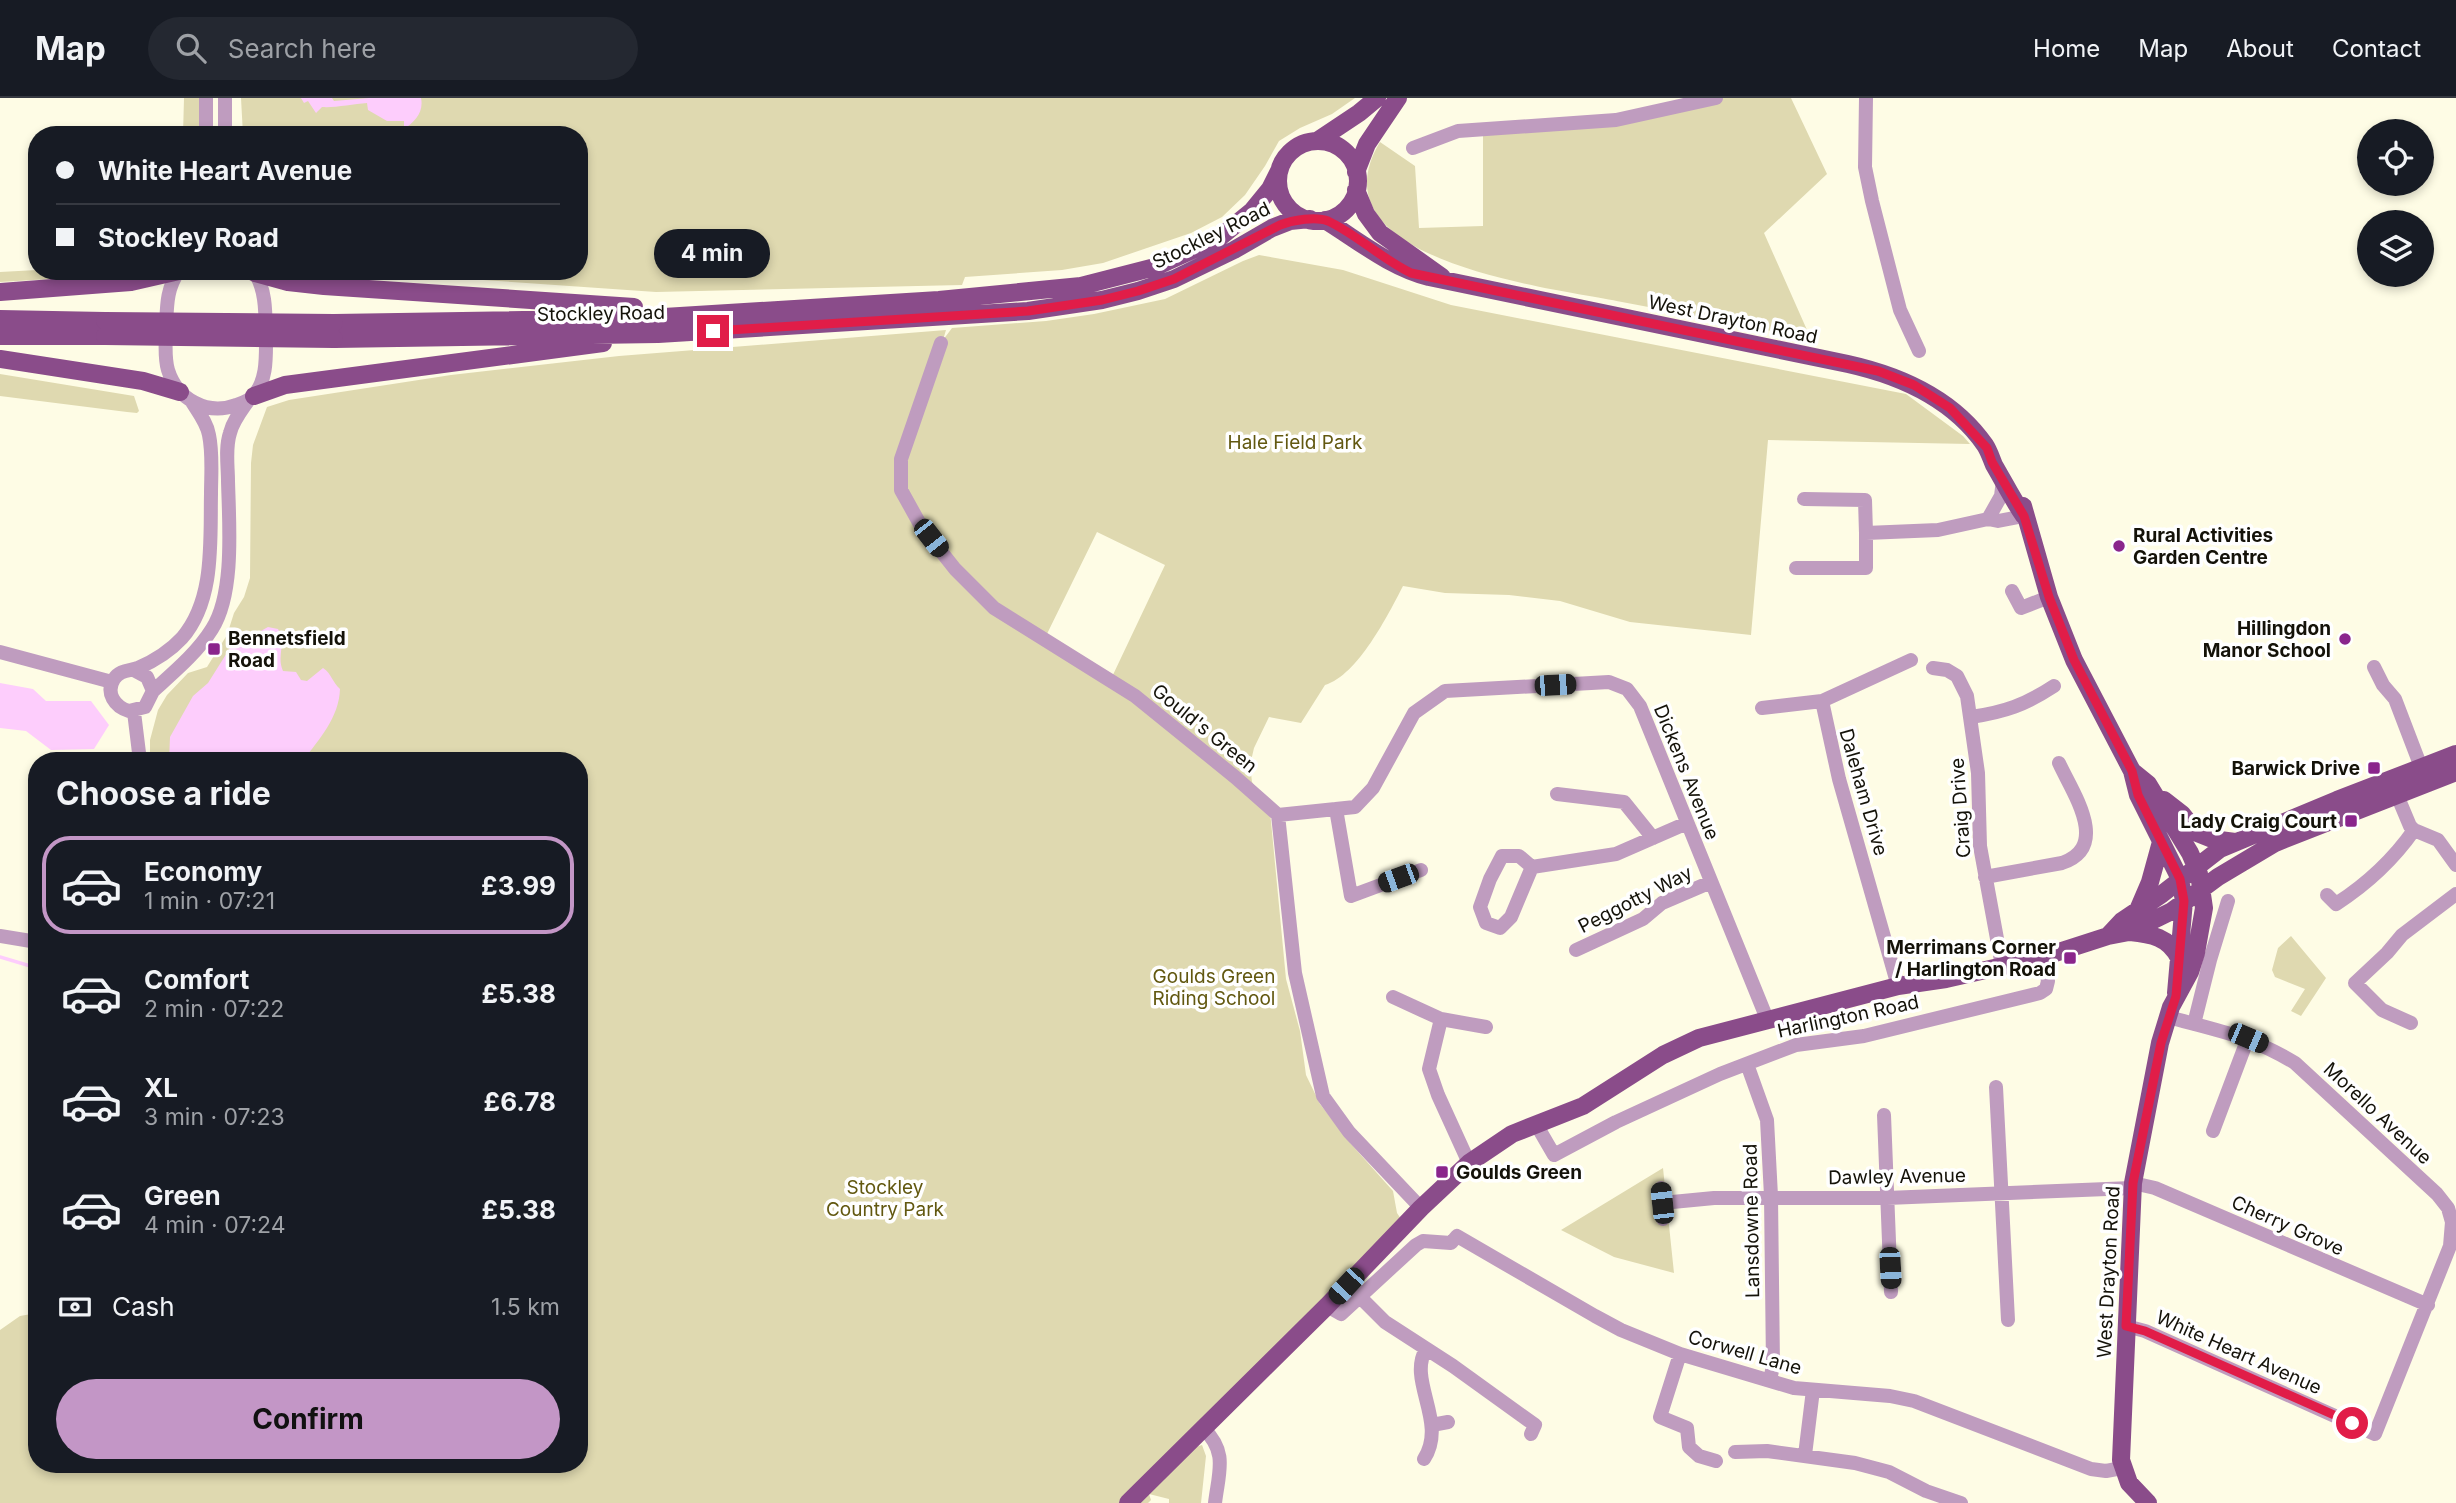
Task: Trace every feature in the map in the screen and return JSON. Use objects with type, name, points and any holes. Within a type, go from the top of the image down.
[{"type":"main road","points":[[1317,141],[1377,98]]},
{"type":"main road","points":[[1356,181],[1351,159],[1342,149],[1331,143],[1317,141],[1292,150],[1279,171],[1279,186],[1285,203],[1296,214],[1317,219],[1336,216],[1345,209],[1356,181],[1372,135],[1398,98]]},
{"type":"main road","name":"Stockley Road","points":[[334,331],[648,318],[1030,293],[1113,280],[1173,260],[1219,238],[1252,211],[1270,189],[1279,171]]},
{"type":"main road","name":"West Drayton Road","points":[[1356,181],[1366,214],[1380,233],[1447,280]]},
{"type":"main road","name":"West Drayton Road","points":[[1317,219],[1411,273],[1878,371],[1914,385],[1950,408],[1987,448],[2001,458],[2014,477],[2049,597],[2074,660],[2132,771],[2138,795],[2180,879],[2184,901],[2176,996]]},
{"type":"main road","name":"Stockley Road","points":[[0,319],[105,328],[658,334],[1028,311],[1102,300],[1138,291],[1174,279],[1272,228],[1290,221],[1317,219]]},
{"type":"main road","points":[[79,287],[108,280]]},
{"type":"main road","points":[[0,292],[140,280]]},
{"type":"main road","points":[[281,280],[324,286],[714,313]]},
{"type":"main road","name":"Stockley Road","points":[[0,336],[105,328]]},
{"type":"main road","points":[[251,398],[285,385],[582,347],[658,334]]},
{"type":"main road","points":[[0,359],[142,381],[186,397]]},
{"type":"main road","name":"West Drayton Road","points":[[1987,448],[1992,462],[2024,516]]},
{"type":"main road","name":"Harlington Road","points":[[2108,936],[2122,921],[2196,865],[2235,842],[2456,754]]},
{"type":"main road","name":"West Drayton Road","points":[[2122,1468],[2121,1432],[2133,1186],[2154,1070],[2168,1017],[2190,972],[2202,929],[2202,888],[2196,865],[2155,793],[2148,783],[2132,771]]},
{"type":"main road","name":"Harlington Road","points":[[1128,1503],[1327,1306],[1421,1208],[1469,1163],[1512,1134],[1583,1106],[1663,1055],[1699,1038],[1898,986],[1946,979],[2043,957],[2129,932],[2164,915],[2245,859],[2275,843],[2456,772]]},
{"type":"main road","name":"West Drayton Road","points":[[2155,793],[2182,814],[2197,833],[2212,839],[2235,842]]},
{"type":"main road","points":[[2138,911],[2161,842]]},
{"type":"main road","points":[[2129,932],[2163,939],[2172,945],[2179,958]]},
{"type":"main road","points":[[2122,1468],[2129,1483],[2148,1503]]},
{"type":"street","points":[[206,98],[206,126]]},
{"type":"street","points":[[225,98],[225,126]]},
{"type":"street","points":[[1413,148],[1458,131],[1616,120],[1716,98]]},
{"type":"street","points":[[1866,98],[1865,167],[1900,310],[1919,351]]},
{"type":"street","points":[[174,280],[167,301],[166,361],[173,381],[206,425],[211,446],[210,548],[202,601],[181,639],[161,656],[134,670],[124,671],[112,682],[111,692],[116,705],[134,712],[145,707],[153,691],[192,653],[213,628],[220,612],[230,546],[229,439],[238,416],[262,381],[266,359],[264,290],[259,280]]},
{"type":"street","name":"Gould's Green","points":[[941,344],[901,459],[901,490],[921,526],[956,569],[994,608],[1135,696],[1278,815]]},
{"type":"street","points":[[186,397],[215,410],[229,408],[251,398]]},
{"type":"street","points":[[1988,519],[1998,503],[2003,480]]},
{"type":"street","points":[[1796,568],[1866,568],[1865,500],[1804,499]]},
{"type":"street","points":[[1866,533],[1938,530],[1988,519],[1998,521],[2024,516]]},
{"type":"street","points":[[2012,592],[2021,608],[2049,597]]},
{"type":"street","points":[[0,652],[112,682]]},
{"type":"street","points":[[1762,708],[1822,701],[1911,660]]},
{"type":"street","points":[[2374,667],[2398,706],[2421,767]]},
{"type":"street","name":"Craig Drive","points":[[1933,668],[1947,670],[1957,676],[1967,696],[1978,773],[1979,831],[2002,966]]},
{"type":"street","points":[[134,670],[147,677],[153,691]]},
{"type":"street","name":"Dickens Avenue","points":[[1278,815],[1355,807],[1373,788],[1414,713],[1446,691],[1609,682],[1627,689],[1640,706],[1767,1019]]},
{"type":"street","points":[[1970,717],[2013,709],[2054,686]]},
{"type":"street","name":"Daleham Drive","points":[[1822,701],[1839,779],[1898,986]]},
{"type":"street","points":[[134,712],[140,752]]},
{"type":"street","points":[[1985,877],[2062,863],[2074,858],[2081,849],[2086,837],[2086,822],[2059,763]]},
{"type":"street","points":[[1557,794],[1624,802],[1653,838]]},
{"type":"street","points":[[2397,795],[2406,821],[2414,830],[2438,840],[2456,865]]},
{"type":"street","points":[[1336,809],[1351,896],[1421,870]]},
{"type":"street","points":[[1278,815],[1295,973],[1323,1096],[1349,1132],[1421,1208]]},
{"type":"street","points":[[1532,867],[1511,917],[1500,928],[1486,923],[1480,907],[1502,856],[1519,856],[1532,867],[1616,854],[1687,823]]},
{"type":"street","points":[[2327,895],[2336,904],[2349,896],[2385,866],[2414,830]]},
{"type":"street","name":"Peggotty Way","points":[[1576,950],[1643,919],[1662,903],[1711,882]]},
{"type":"street","points":[[2411,1023],[2382,1010],[2355,983],[2402,935],[2456,894]]},
{"type":"street","points":[[2194,1024],[2228,901]]},
{"type":"street","points":[[0,936],[28,941]]},
{"type":"street","name":"Harlington Road","points":[[1536,1124],[1554,1155],[1720,1074],[1796,1045],[1864,1036],[2040,993],[2046,989],[2048,981],[2043,957]]},
{"type":"street","points":[[1393,998],[1441,1019],[1486,1027]]},
{"type":"street","name":"Morello Avenue","points":[[2168,1017],[2248,1038],[2295,1063],[2437,1194],[2448,1209],[2452,1222],[2451,1246],[2375,1434]]},
{"type":"street","points":[[1441,1019],[1429,1069],[1469,1163]]},
{"type":"street","points":[[2213,1131],[2248,1038]]},
{"type":"street","name":"Lansdowne Road","points":[[1747,1064],[1768,1120],[1773,1366],[1770,1380]]},
{"type":"street","points":[[1996,1087],[2008,1320]]},
{"type":"street","points":[[1884,1115],[1891,1292]]},
{"type":"street","name":"Dawley Avenue","points":[[1662,1203],[1714,1198],[1886,1198],[2133,1186]]},
{"type":"street","name":"Cherry Grove","points":[[2133,1186],[2155,1188],[2428,1305]]},
{"type":"street","name":"Corwell Lane","points":[[1360,1297],[1416,1245],[1423,1241],[1451,1244],[1457,1236],[1621,1330],[1680,1353],[1794,1388],[1902,1398],[1940,1409],[2091,1469],[2106,1471],[2122,1468]]},
{"type":"street","points":[[1327,1306],[1341,1314],[1360,1297],[1385,1322],[1535,1425],[1531,1434]]},
{"type":"street","name":"White Heart Avenue","points":[[2126,1326],[2145,1331],[2375,1434]]},
{"type":"street","points":[[1424,1459],[1431,1442],[1432,1425],[1420,1363],[1426,1349]]},
{"type":"street","points":[[1656,1432],[1680,1353]]},
{"type":"street","points":[[1805,1455],[1813,1390]]},
{"type":"street","points":[[1660,1417],[1687,1428],[1689,1447],[1699,1456],[1716,1461]]},
{"type":"street","points":[[1432,1425],[1448,1422]]},
{"type":"street","points":[[1203,1428],[1215,1440],[1219,1452],[1214,1503]]},
{"type":"street","points":[[1735,1452],[1759,1450],[1842,1460],[1889,1472],[1926,1491],[1961,1503]]},
{"type":"green space","points":[[184,98],[200,98],[199,126],[183,126]]},
{"type":"green space","points":[[241,98],[1355,98],[1332,114],[1279,141],[1245,195],[1222,217],[1191,233],[1103,263],[1062,270],[965,277],[962,285],[656,292],[483,280],[588,280],[588,126],[243,126]]},
{"type":"green space","points":[[1716,98],[1791,98],[1827,174],[1764,233],[1811,339],[1545,288],[1448,262],[1407,242],[1378,216],[1367,183],[1380,142],[1415,166],[1419,228],[1483,226],[1483,129],[1616,120]]},
{"type":"green space","name":"Stockley Country Park","points":[[1259,255],[1343,270],[1451,305],[1906,394],[1970,444],[1768,440],[1751,635],[1630,622],[1560,601],[1509,595],[1445,593],[1403,586],[1371,643],[1349,669],[1325,685],[1301,723],[1269,717],[1254,748],[1250,765],[1252,782],[1270,811],[1286,979],[1300,1031],[1306,1075],[1320,1104],[1393,1191],[1397,1213],[1405,1225],[1128,1503],[0,1503],[0,1330],[20,1316],[28,1315],[28,1473],[588,1473],[588,752],[150,752],[150,740],[158,710],[167,695],[188,673],[207,667],[227,635],[234,613],[244,597],[250,578],[253,445],[267,407],[289,400],[451,375],[619,356],[946,330],[943,340],[952,328],[1046,321],[1165,299]],"holes":[[[1097,532],[1165,565],[1111,679],[1044,640]]]},
{"type":"green space","points":[[28,270],[28,280],[34,280],[0,282],[0,272]]},
{"type":"green space","points":[[0,374],[134,396],[139,411],[127,412],[0,396]]},
{"type":"green space","points":[[2291,936],[2326,978],[2301,1016],[2291,1011],[2305,989],[2275,977],[2272,970],[2278,948]]},
{"type":"green space","points":[[1663,1168],[1674,1273],[1614,1257],[1561,1230]]},
{"type":"green space","points":[[1202,1445],[1206,1456],[1201,1503],[1169,1503],[1169,1499],[1149,1494],[1151,1500],[1148,1503],[1134,1503],[1196,1447]]},
{"type":"shaded area","points":[[301,98],[332,98],[334,101],[421,98],[422,103],[418,116],[408,126],[404,126],[404,121],[387,121],[368,110],[367,103],[322,107],[316,113],[308,101],[304,103]]},
{"type":"shaded area","points":[[268,627],[278,629],[281,634],[283,671],[296,672],[301,680],[307,681],[323,668],[328,673],[340,689],[339,700],[327,728],[310,752],[169,752],[170,737],[193,696],[208,683],[230,648]]},
{"type":"shaded area","points":[[0,683],[33,689],[46,701],[91,701],[109,725],[94,749],[51,750],[26,731],[0,728]]},
{"type":"waterway","points":[[0,957],[28,965]]},
{"type":"place","name":"Rural Activities Garden Centre","points":[[2119,546]]},
{"type":"place","name":"Hillingdon Manor School","points":[[2345,639]]},
{"type":"place","name":"Bennetsfield Road","points":[[214,649]]},
{"type":"place","name":"Barwick Drive","points":[[2374,768]]},
{"type":"place","name":"Lady Craig Court","points":[[2351,821]]},
{"type":"place","name":"Merrimans Corner / Harlington Road","points":[[2070,958]]},
{"type":"place","name":"Goulds Green","points":[[1442,1172]]},
{"type":"route","points":[[713,331],[1028,311],[1102,300],[1174,279],[1234,250],[1261,233],[1290,221],[1325,219],[1411,273],[1878,371],[1914,385],[1937,399],[1976,433],[2024,516],[2049,597],[2074,660],[2132,771],[2138,795],[2183,888],[2183,929],[2176,996],[2161,1043],[2133,1183],[2126,1326],[2145,1331],[2352,1423]]},
{"type":"park label","name":"Hale Field Park","points":[[1295,442]]},
{"type":"park label","name":"Goulds Green Riding School","points":[[1214,987]]}]
